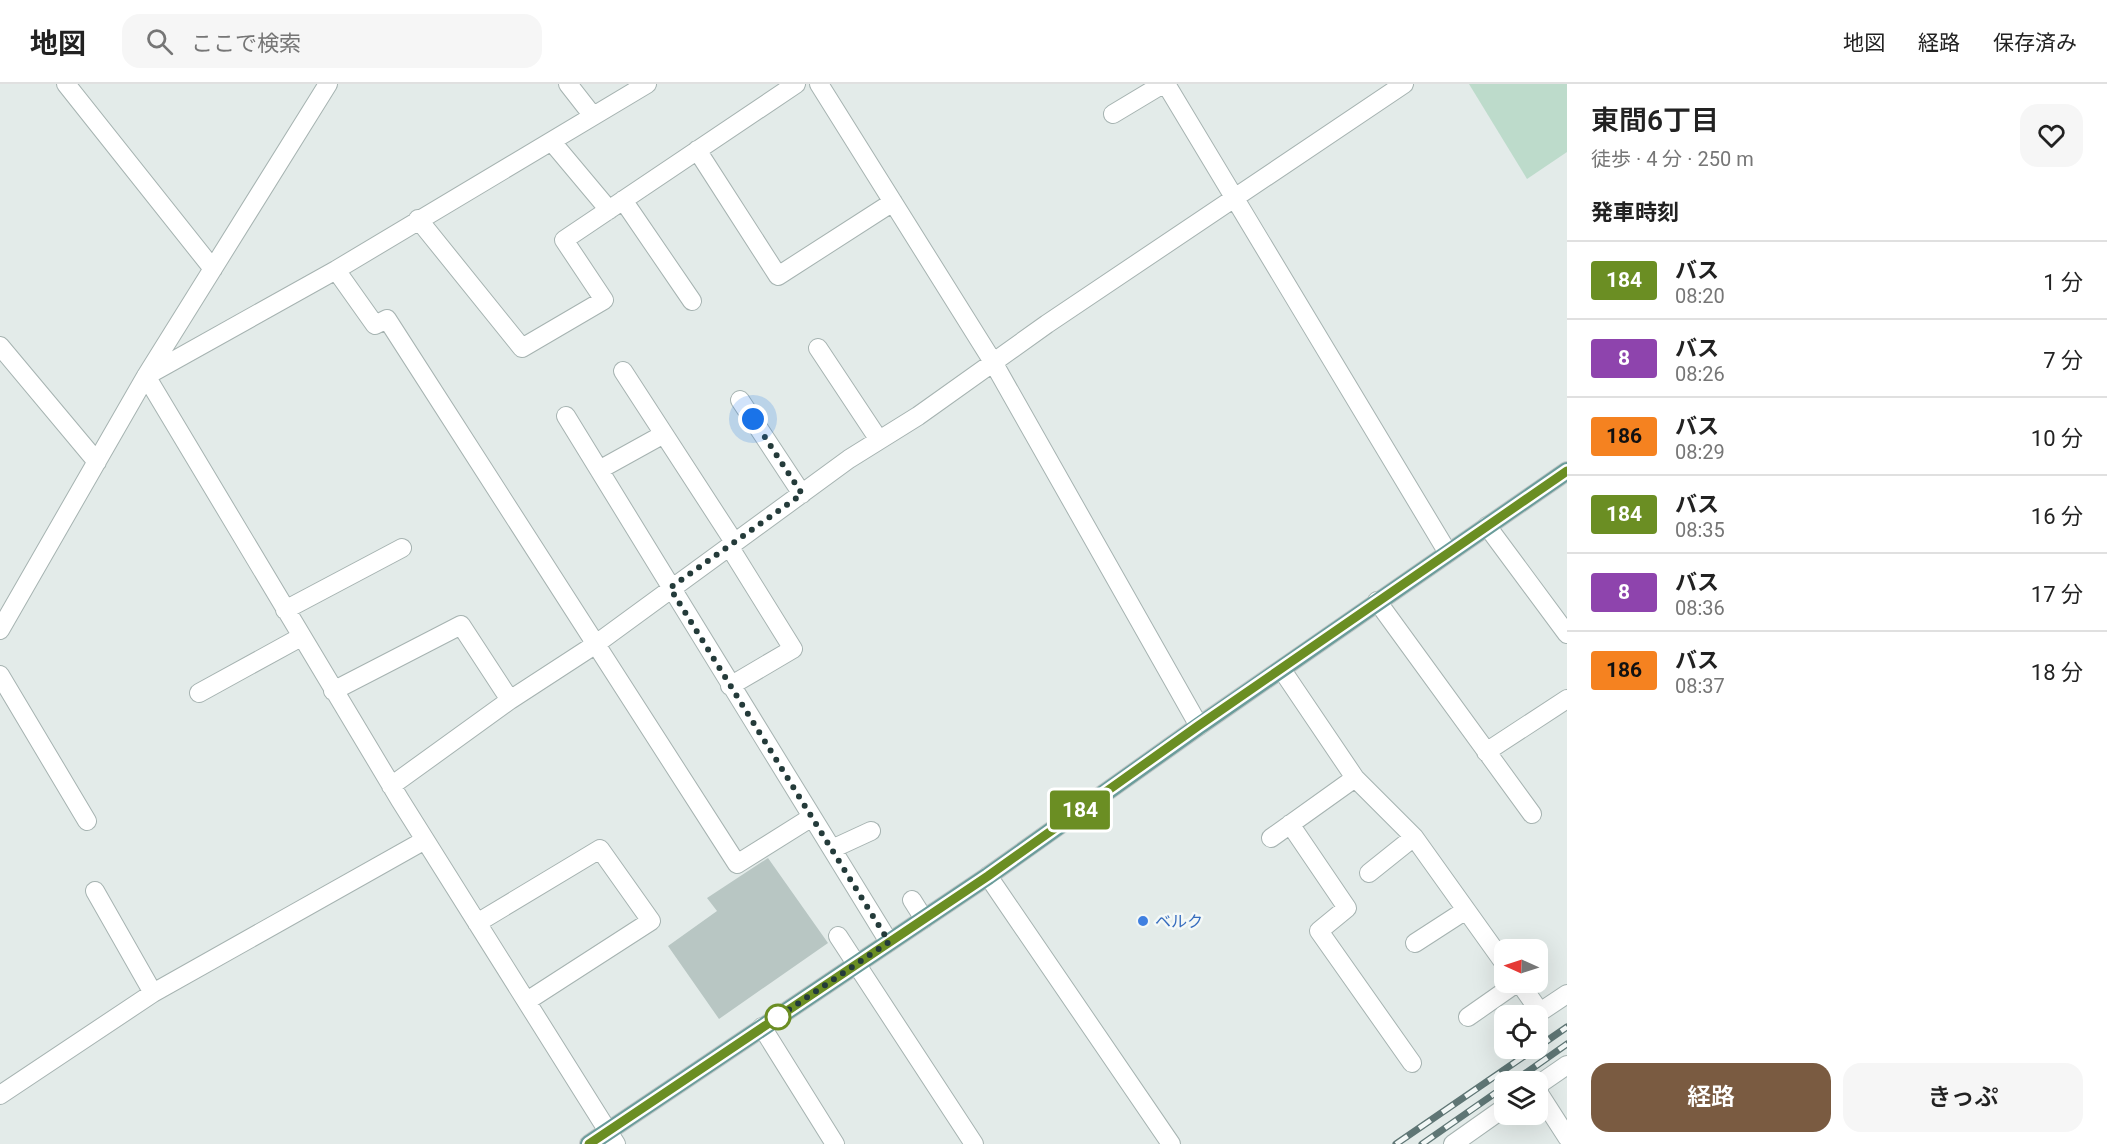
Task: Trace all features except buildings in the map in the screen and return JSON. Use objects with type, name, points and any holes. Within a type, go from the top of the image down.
[{"type":"main road","points":[[589,1144],[612,1137],[762,1027],[988,876],[1198,726],[1567,471]]},
{"type":"street","points":[[66,84],[213,269]]},
{"type":"street","points":[[0,630],[146,376],[328,84]]},
{"type":"street","points":[[568,84],[593,117]]},
{"type":"street","points":[[146,376],[336,270],[646,84]]},
{"type":"street","points":[[418,219],[522,348],[604,300],[564,240],[796,84]]},
{"type":"street","points":[[819,84],[993,362],[1198,726]]},
{"type":"street","points":[[1113,114],[1165,84],[1448,553]]},
{"type":"street","points":[[391,786],[510,700],[596,644],[670,588],[879,440],[918,416],[993,362],[1404,84]]},
{"type":"street","points":[[552,142],[616,205],[692,301]]},
{"type":"street","points":[[698,150],[778,276],[893,202]]},
{"type":"street","points":[[336,270],[375,325],[387,319],[737,864],[812,818]]},
{"type":"street","points":[[0,346],[97,462]]},
{"type":"street","points":[[818,348],[879,440]]},
{"type":"street","points":[[623,371],[732,544],[793,649],[730,686]]},
{"type":"street","points":[[146,376],[391,786],[612,1137]]},
{"type":"street","points":[[741,400],[802,494]]},
{"type":"street","points":[[566,416],[889,942]]},
{"type":"street","points":[[599,470],[664,434]]},
{"type":"street","points":[[1488,526],[1567,634]]},
{"type":"street","points":[[285,610],[402,548]]},
{"type":"street","points":[[1377,601],[1532,814]]},
{"type":"street","points":[[333,691],[461,625],[510,700]]},
{"type":"street","points":[[199,693],[301,636]]},
{"type":"street","points":[[1282,670],[1354,778],[1414,837],[1494,949]]},
{"type":"street","points":[[0,675],[87,821]]},
{"type":"street","points":[[1486,752],[1567,699]]},
{"type":"street","points":[[1271,838],[1354,778]]},
{"type":"street","points":[[1290,824],[1347,908],[1319,931],[1412,1063]]},
{"type":"street","points":[[832,849],[871,831]]},
{"type":"street","points":[[1369,873],[1414,837]]},
{"type":"street","points":[[0,1095],[153,993],[425,840]]},
{"type":"street","points":[[477,923],[600,849],[651,921],[527,1001]]},
{"type":"street","points":[[988,876],[1172,1144]]},
{"type":"street","points":[[94,891],[153,993]]},
{"type":"street","points":[[912,900],[924,919]]},
{"type":"street","points":[[1415,943],[1466,910]]},
{"type":"street","points":[[838,936],[974,1144]]},
{"type":"street","points":[[1468,1017],[1502,993]]},
{"type":"street","points":[[1526,993],[1540,1012],[1567,994]]},
{"type":"street","points":[[762,1027],[835,1144]]},
{"type":"street","points":[[1548,1078],[1567,1065]]},
{"type":"street","points":[[1548,1108],[1567,1137]]},
{"type":"street","points":[[1453,1144],[1494,1115]]},
{"type":"green space","points":[[1469,84],[1567,84],[1567,152],[1527,179]]},
{"type":"railway","points":[[1548,1040],[1567,1027]]},
{"type":"railway","points":[[1529,1071],[1567,1044]]},
{"type":"railway","points":[[1396,1144],[1520,1059]]},
{"type":"railway","points":[[1422,1144],[1494,1094]]},
{"type":"bus line","name":"184","points":[[589,1144],[988,876],[1198,726],[1567,471]]},
{"type":"place","name":"ベルク","points":[[1143,921]]},
{"type":"route","points":[[753,419],[802,494],[670,588],[889,942],[778,1017]]}]
